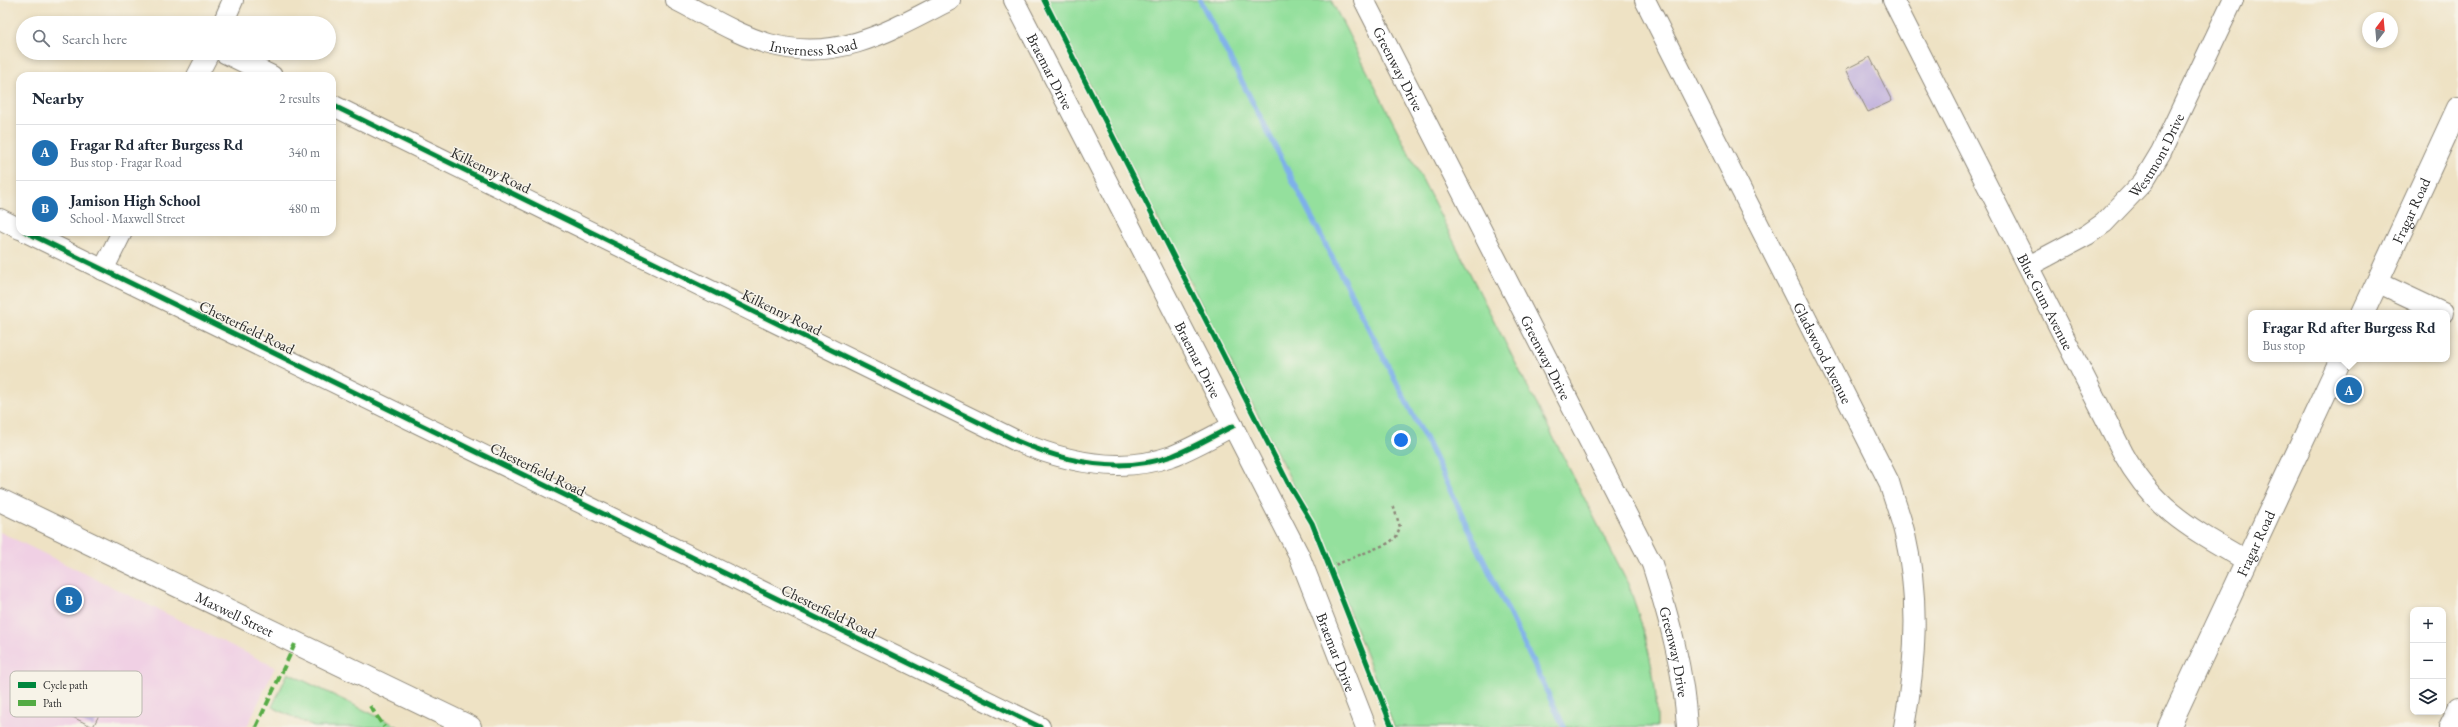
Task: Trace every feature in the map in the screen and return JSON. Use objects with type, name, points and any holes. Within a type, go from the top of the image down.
[{"type":"street","points":[[226,16],[233,0]]},
{"type":"street","name":"Inverness Road","points":[[676,0],[754,39],[783,47],[810,49],[842,46],[868,40],[950,0]]},
{"type":"street","name":"Braemar Drive","points":[[1014,0],[1299,555],[1366,727]]},
{"type":"street","name":"Greenway Drive","points":[[1364,0],[1652,564],[1674,633],[1685,689],[1688,727]]},
{"type":"street","name":"Gladswood Avenue","points":[[1645,0],[1889,482],[1905,535],[1914,594],[1916,627],[1915,654],[1904,727]]},
{"type":"street","name":"Blue Gum Avenue","points":[[1893,0],[2123,453],[2139,481],[2163,507],[2189,528],[2248,561]]},
{"type":"street","name":"Westmont Drive","points":[[2029,266],[2087,235],[2104,223],[2143,182],[2161,152],[2233,0]]},
{"type":"street","points":[[199,72],[205,60]]},
{"type":"street","points":[[239,60],[264,72]]},
{"type":"street","name":"Kilkenny Road","points":[[336,107],[1009,437],[1050,454],[1088,463],[1141,463],[1173,455],[1233,426]]},
{"type":"street","name":"Fragar Road","points":[[2364,310],[2458,108]]},
{"type":"street","points":[[0,219],[16,227]]},
{"type":"street","name":"Chesterfield Road","points":[[34,236],[1040,727]]},
{"type":"street","points":[[103,270],[120,236]]},
{"type":"street","points":[[2377,282],[2437,310]]},
{"type":"street","name":"Fragar Road","points":[[2170,727],[2340,362]]},
{"type":"street","name":"Maxwell Street","points":[[0,500],[470,727]]},
{"type":"street","points":[[2449,727],[2458,708]]},
{"type":"path","points":[[1330,567],[1393,540],[1400,527],[1393,505]]},
{"type":"path","points":[[1328,561],[1333,575]]},
{"type":"shaded area","points":[[0,532],[275,667],[247,727],[0,727]]},
{"type":"green space","points":[[1046,0],[1331,0],[1629,586],[1645,638],[1653,673],[1657,709],[1657,727],[1394,727],[1322,541]]},
{"type":"green space","points":[[288,673],[399,727],[314,727],[272,707]]},
{"type":"building","points":[[1870,57],[1892,101],[1868,112],[1846,69]]},
{"type":"building","points":[[73,717],[98,717],[93,727]]},
{"type":"waterway","points":[[1200,0],[1426,440],[1564,727]]},
{"type":"marked path","points":[[256,727],[295,644]]},
{"type":"marked path","points":[[370,706],[384,727]]},
{"type":"cycle path","points":[[1044,0],[1288,483],[1312,523],[1392,727]]},
{"type":"cycle path","points":[[336,107],[1017,441],[1054,455],[1074,460],[1113,465],[1153,461],[1172,456],[1195,446],[1233,426]]},
{"type":"cycle path","points":[[34,236],[1040,727]]},
{"type":"place","name":"Fragar Rd after Burgess Rd","points":[[2349,390]]},
{"type":"place","name":"Jamison High School","points":[[69,600]]}]
